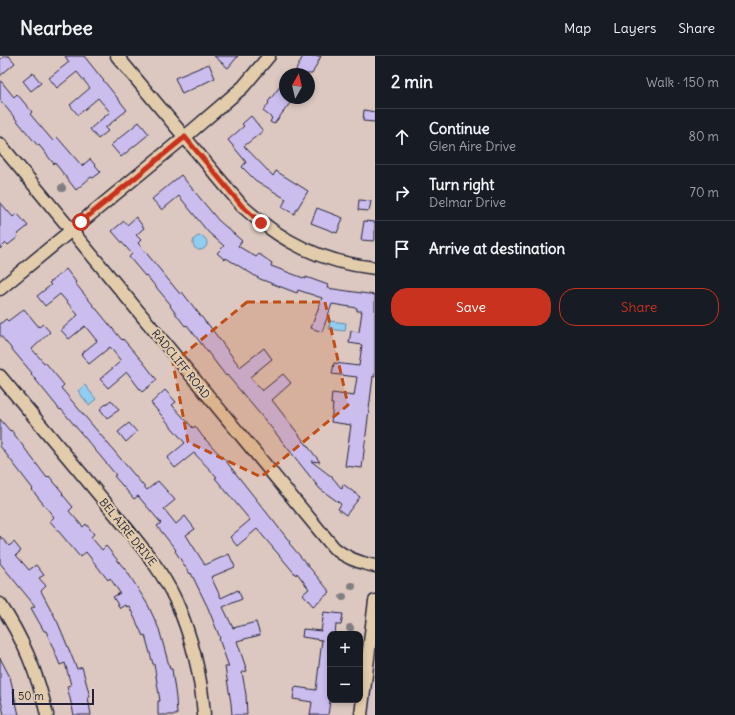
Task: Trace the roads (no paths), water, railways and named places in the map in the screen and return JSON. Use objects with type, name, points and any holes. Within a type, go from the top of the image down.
[{"type":"street","points":[[118,56],[242,206],[261,223],[283,238],[307,251],[329,259],[358,266],[375,268]]},
{"type":"street","points":[[0,289],[185,137],[242,86],[269,56]]},
{"type":"street","name":"RADCLIFF ROAD","points":[[0,144],[334,548],[343,556],[364,564],[375,566]]},
{"type":"street","name":"BEL AIRE DRIVE","points":[[0,376],[132,535],[155,564],[163,577],[175,600],[190,638],[203,693],[204,715]]},
{"type":"street","points":[[361,715],[375,601]]},
{"type":"street","points":[[0,604],[12,621],[33,666],[41,688],[47,715]]},
{"type":"water","points":[[200,236],[205,238],[207,243],[205,248],[200,250],[195,248],[193,243],[195,238]]},
{"type":"water","points":[[330,321],[346,323],[345,331],[329,329]]},
{"type":"water","points":[[85,385],[96,399],[89,405],[78,391]]}]
